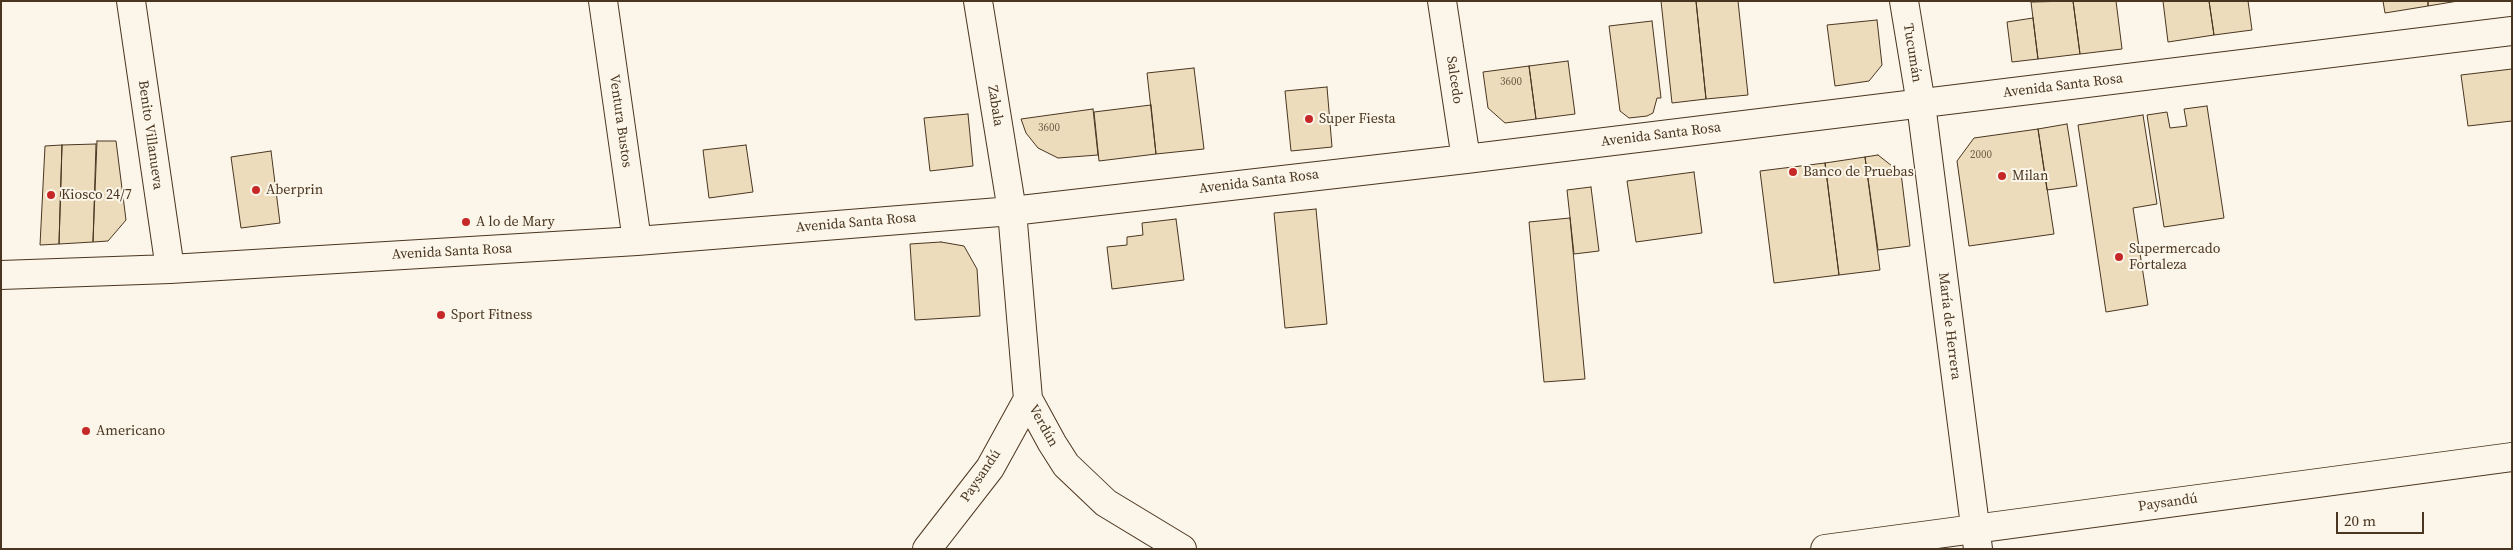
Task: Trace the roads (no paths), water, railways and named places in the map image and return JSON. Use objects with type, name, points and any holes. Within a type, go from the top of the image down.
[{"type":"street","name":"Benito Villanueva","points":[[131,1],[170,269]]},
{"type":"street","name":"Ventura Bustos","points":[[603,1],[637,241]]},
{"type":"street","name":"Zabala","points":[[978,1],[1012,211]]},
{"type":"street","name":"Salcedo","points":[[1442,1],[1466,159]]},
{"type":"street","name":"Tucumán","points":[[1904,1],[1921,104]]},
{"type":"street","name":"Avenida Santa Rosa","points":[[1,275],[170,269],[637,241],[1012,211],[1466,159],[2512,31]]},
{"type":"street","name":"María de Herrera","points":[[1921,104],[1977,539]]},
{"type":"street","name":"Verdún","points":[[1012,211],[1028,398],[1066,465],[1106,503],[1182,549]]},
{"type":"street","name":"Paysandú","points":[[927,549],[990,468],[1028,398]]},
{"type":"street","name":"Paysandú","points":[[1825,549],[1977,539],[2512,457]]},
{"type":"place","name":"Super Fiesta","points":[[1309,119]]},
{"type":"place","name":"Banco de Pruebas","points":[[1793,172]]},
{"type":"place","name":"Milan","points":[[2002,176]]},
{"type":"place","name":"Aberprin","points":[[256,190]]},
{"type":"place","name":"Kiosco 24/7","points":[[51,195]]},
{"type":"place","name":"A lo de Mary","points":[[466,222]]},
{"type":"place","name":"Supermercado Fortaleza","points":[[2119,257]]},
{"type":"place","name":"Sport Fitness","points":[[441,315]]},
{"type":"place","name":"Americano","points":[[86,431]]}]
